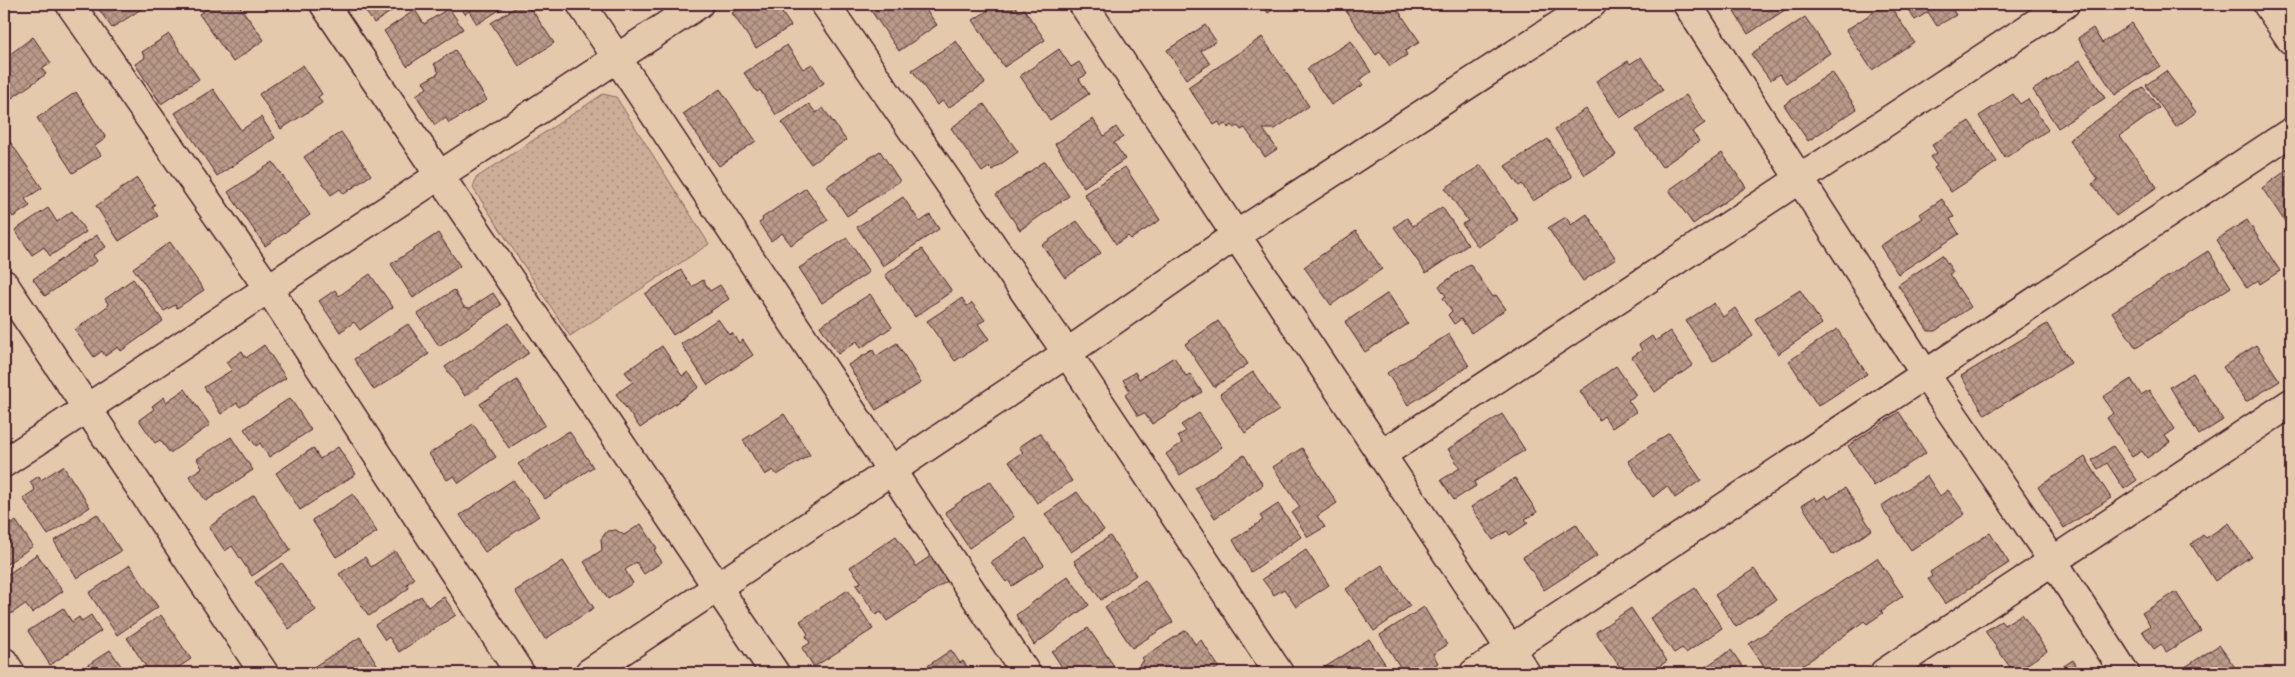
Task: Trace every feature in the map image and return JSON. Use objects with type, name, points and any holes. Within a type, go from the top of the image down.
[{"type":"street","points":[[70,4],[268,288],[520,673]]},
{"type":"street","points":[[324,4],[775,673]]},
{"type":"street","points":[[581,4],[1026,673]]},
{"type":"street","points":[[4,463],[699,4]]},
{"type":"street","points":[[824,4],[1068,353],[1279,673]]},
{"type":"street","points":[[590,673],[1068,353],[1236,235],[1592,4]]},
{"type":"street","points":[[1687,4],[1925,374],[2053,561],[2125,673]]},
{"type":"street","points":[[1381,454],[2065,4]]},
{"type":"street","points":[[2267,4],[2291,40]]},
{"type":"street","points":[[1086,5],[1526,673]]},
{"type":"street","points":[[1474,673],[2291,132]]},
{"type":"street","points":[[4,284],[85,409],[264,673]]},
{"type":"street","points":[[1884,673],[2291,403]]},
{"type":"street","points":[[4,662],[11,673]]},
{"type":"shaded area","points":[[603,94],[616,97],[709,244],[570,336],[473,188],[476,178]]},
{"type":"building","points":[[95,4],[149,4],[112,28]]},
{"type":"building","points":[[214,4],[238,4],[264,40],[233,62],[199,14]]},
{"type":"building","points":[[402,4],[374,23],[361,5]]},
{"type":"building","points":[[459,4],[509,4],[477,24],[469,11],[465,14]]},
{"type":"building","points":[[521,4],[528,4],[554,43],[519,66],[491,23]]},
{"type":"building","points":[[747,4],[776,4],[791,26],[756,48],[732,13]]},
{"type":"building","points":[[922,4],[937,25],[899,51],[867,5]]},
{"type":"building","points":[[998,4],[1013,4],[1019,12],[1024,9],[1045,40],[1004,67],[973,20]]},
{"type":"building","points":[[1262,4],[1282,4],[1268,13]]},
{"type":"building","points":[[1356,4],[1394,4],[1420,42],[1405,51],[1407,55],[1390,66],[1380,52],[1376,55],[1346,11]]},
{"type":"building","points":[[1729,4],[1794,4],[1748,34]]},
{"type":"building","points":[[1886,4],[1889,4],[1914,42],[1872,70],[1846,30]]},
{"type":"building","points":[[1904,4],[1949,4],[1956,15],[1937,26],[1928,12],[1915,20]]},
{"type":"building","points":[[449,8],[463,29],[407,66],[384,31],[415,10],[424,24]]},
{"type":"building","points":[[1805,17],[1830,53],[1786,83],[1780,74],[1770,80],[1751,54]]},
{"type":"building","points":[[2132,23],[2160,66],[2115,95],[2078,38],[2093,28],[2102,43]]},
{"type":"building","points":[[1205,25],[1216,41],[1201,51],[1210,64],[1186,79],[1167,50]]},
{"type":"building","points":[[169,34],[199,79],[161,104],[135,64],[145,58],[142,52]]},
{"type":"building","points":[[33,37],[51,63],[42,69],[46,74],[12,98],[4,87],[4,47],[9,55]]},
{"type":"building","points":[[1262,37],[1309,106],[1275,129],[1263,129],[1277,149],[1265,157],[1245,128],[1241,130],[1238,126],[1234,128],[1232,125],[1228,128],[1226,124],[1221,126],[1219,122],[1214,125],[1188,87]]},
{"type":"building","points":[[956,41],[985,83],[948,108],[943,101],[937,105],[912,70]]},
{"type":"building","points":[[1351,41],[1371,72],[1359,80],[1363,85],[1331,105],[1307,69]]},
{"type":"building","points":[[787,45],[803,69],[812,64],[824,83],[776,115],[760,90],[757,92],[744,73]]},
{"type":"building","points":[[1059,49],[1071,67],[1079,62],[1087,74],[1079,79],[1089,94],[1050,120],[1020,76]]},
{"type":"building","points":[[455,50],[487,100],[449,123],[446,118],[435,125],[416,95],[427,88],[423,82],[439,73],[434,64]]},
{"type":"building","points":[[1641,57],[1663,90],[1620,118],[1596,81],[1628,61],[1630,64]]},
{"type":"building","points":[[2080,60],[2105,98],[2058,128],[2033,90]]},
{"type":"building","points":[[303,65],[322,94],[318,97],[322,103],[281,129],[259,94]]},
{"type":"building","points":[[2166,71],[2196,112],[2176,127],[2146,85]]},
{"type":"building","points":[[1832,72],[1857,109],[1808,141],[1784,105]]},
{"type":"building","points":[[2143,87],[2159,108],[2120,136],[2157,187],[2116,216],[2092,184],[2098,180],[2069,140]]},
{"type":"building","points":[[213,89],[241,130],[261,117],[275,138],[217,176],[175,113]]},
{"type":"building","points":[[720,89],[756,141],[719,166],[683,114]]},
{"type":"building","points":[[76,92],[106,138],[95,146],[101,155],[73,173],[37,118]]},
{"type":"building","points":[[2013,94],[2020,104],[2028,99],[2048,130],[2005,158],[1979,116]]},
{"type":"building","points":[[1686,95],[1705,123],[1692,132],[1699,141],[1662,167],[1636,130]]},
{"type":"building","points":[[809,104],[816,113],[823,108],[846,140],[811,164],[782,123]]},
{"type":"building","points":[[984,104],[1018,152],[992,170],[989,167],[982,172],[951,128]]},
{"type":"building","points":[[1586,109],[1616,155],[1585,175],[1555,129]]},
{"type":"building","points":[[1093,119],[1104,136],[1116,127],[1123,137],[1114,143],[1125,159],[1084,187],[1055,144]]},
{"type":"building","points":[[1969,121],[1997,162],[1951,192],[1934,168],[1937,166],[1930,157],[1937,153],[1932,145]]},
{"type":"building","points":[[341,132],[371,175],[344,194],[340,189],[331,195],[304,157]]},
{"type":"building","points":[[4,133],[42,188],[25,199],[30,206],[13,217],[4,204]]},
{"type":"building","points":[[1548,139],[1572,177],[1533,201],[1522,184],[1519,186],[1505,166]]},
{"type":"building","points":[[880,151],[900,181],[847,216],[827,186]]},
{"type":"building","points":[[1722,153],[1746,187],[1693,224],[1669,190]]},
{"type":"building","points":[[1045,161],[1069,196],[1020,230],[996,195]]},
{"type":"building","points":[[273,162],[310,215],[265,246],[228,192]]},
{"type":"building","points":[[1481,165],[1518,220],[1478,247],[1462,224],[1468,221],[1445,188]]},
{"type":"building","points":[[1125,167],[1160,220],[1131,239],[1128,236],[1116,244],[1084,194]]},
{"type":"building","points":[[2291,167],[2291,224],[2288,226],[2262,188]]},
{"type":"building","points":[[137,178],[155,205],[152,207],[158,216],[119,241],[96,206]]},
{"type":"building","points":[[806,188],[828,220],[791,245],[782,233],[771,241],[759,223],[763,220],[762,218]]},
{"type":"building","points":[[903,197],[920,222],[930,215],[939,229],[883,266],[857,227]]},
{"type":"building","points":[[1942,199],[1954,217],[1950,219],[1959,234],[1898,274],[1880,246],[1923,218],[1920,214]]},
{"type":"building","points":[[1442,207],[1468,245],[1426,273],[1394,227],[1407,218],[1413,226]]},
{"type":"building","points":[[48,208],[57,222],[72,211],[86,232],[50,256],[44,247],[32,255],[15,230]]},
{"type":"building","points":[[1587,214],[1616,259],[1583,281],[1548,228],[1566,217],[1571,225]]},
{"type":"building","points":[[2247,220],[2280,271],[2260,284],[2258,280],[2247,288],[2216,240]]},
{"type":"building","points":[[1077,221],[1101,253],[1065,278],[1042,245]]},
{"type":"building","points":[[1356,231],[1382,269],[1331,305],[1304,267]]},
{"type":"building","points":[[438,233],[460,266],[413,298],[391,264]]},
{"type":"building","points":[[97,235],[106,247],[93,255],[97,261],[45,296],[33,279]]},
{"type":"building","points":[[847,238],[869,272],[822,303],[799,268]]},
{"type":"building","points":[[170,242],[204,290],[177,308],[175,305],[164,311],[133,268]]},
{"type":"building","points":[[922,249],[952,291],[915,317],[885,275]]},
{"type":"building","points":[[2208,251],[2231,287],[2136,348],[2112,312]]},
{"type":"building","points":[[1942,255],[1953,272],[1949,274],[1971,307],[1935,331],[1928,331],[1898,285]]},
{"type":"building","points":[[1470,264],[1493,297],[1496,295],[1506,309],[1471,333],[1461,319],[1454,324],[1448,315],[1452,311],[1443,298],[1446,296],[1439,286]]},
{"type":"building","points":[[681,270],[692,287],[703,280],[710,291],[720,285],[729,299],[673,335],[645,294]]},
{"type":"building","points":[[370,274],[393,307],[360,330],[354,322],[340,332],[319,301],[335,290],[339,296]]},
{"type":"building","points":[[133,279],[163,321],[121,351],[118,347],[105,356],[102,351],[94,357],[75,330],[109,305],[105,299]]},
{"type":"building","points":[[454,290],[464,307],[470,308],[493,293],[501,305],[439,346],[418,314]]},
{"type":"building","points":[[1800,290],[1822,324],[1778,354],[1755,319]]},
{"type":"building","points":[[1388,293],[1408,324],[1365,352],[1345,322]]},
{"type":"building","points":[[870,294],[892,327],[861,348],[857,341],[838,354],[820,326]]},
{"type":"building","points":[[962,298],[967,306],[972,303],[985,320],[978,324],[989,339],[955,361],[927,321]]},
{"type":"building","points":[[1714,303],[1723,317],[1735,308],[1753,336],[1713,362],[1686,321]]},
{"type":"building","points":[[718,319],[729,335],[732,333],[739,343],[743,340],[753,355],[708,385],[681,344]]},
{"type":"building","points":[[1218,321],[1248,364],[1214,387],[1185,344]]},
{"type":"building","points":[[509,323],[529,353],[465,396],[445,367]]},
{"type":"building","points":[[408,324],[429,354],[374,390],[354,359]]},
{"type":"building","points":[[2047,324],[2071,363],[1985,415],[1961,376]]},
{"type":"building","points":[[1837,329],[1867,374],[1818,406],[1789,361]]},
{"type":"building","points":[[1670,331],[1693,365],[1655,392],[1632,357],[1642,350],[1639,345],[1652,336],[1655,341]]},
{"type":"building","points":[[1449,334],[1469,366],[1408,405],[1387,373]]},
{"type":"building","points":[[897,343],[921,383],[876,410],[848,365],[873,350],[876,356]]},
{"type":"building","points":[[264,345],[286,378],[240,407],[237,403],[221,414],[204,387],[232,370],[226,362],[242,351],[246,358]]},
{"type":"building","points":[[2256,345],[2280,381],[2246,402],[2223,367]]},
{"type":"building","points":[[662,346],[682,376],[688,372],[699,387],[640,428],[616,394],[633,382],[625,372]]},
{"type":"building","points":[[1174,357],[1186,376],[1190,374],[1202,392],[1152,424],[1144,413],[1138,416],[1125,395],[1130,391],[1123,380],[1135,372],[1139,379]]},
{"type":"building","points":[[1616,366],[1636,395],[1628,400],[1636,412],[1612,428],[1604,416],[1599,420],[1580,391]]},
{"type":"building","points":[[1253,372],[1279,410],[1245,433],[1220,394]]},
{"type":"building","points":[[2193,373],[2223,420],[2199,435],[2170,387]]},
{"type":"building","points":[[2131,379],[2141,395],[2149,390],[2175,429],[2165,436],[2170,442],[2147,458],[2142,451],[2132,457],[2107,418],[2114,413],[2103,397]]},
{"type":"building","points":[[517,380],[545,425],[509,448],[480,404]]},
{"type":"building","points":[[185,389],[210,425],[170,453],[160,440],[155,443],[139,420],[154,409],[152,406],[164,397],[166,402]]},
{"type":"building","points":[[290,398],[311,430],[269,457],[260,443],[256,446],[244,429]]},
{"type":"building","points":[[1899,412],[1926,453],[1874,486],[1848,446]]},
{"type":"building","points":[[1199,413],[1222,447],[1180,475],[1166,454],[1182,443],[1178,436],[1186,431],[1181,425]]},
{"type":"building","points":[[784,414],[810,455],[777,475],[773,470],[765,475],[743,440]]},
{"type":"building","points":[[1502,414],[1525,450],[1474,482],[1476,486],[1454,500],[1441,480],[1460,468],[1448,449]]},
{"type":"building","points":[[473,424],[496,457],[459,483],[454,476],[447,480],[429,454]]},
{"type":"building","points":[[569,431],[593,467],[545,499],[518,464]]},
{"type":"building","points":[[1040,433],[1072,481],[1037,503],[1009,461],[1023,452],[1019,447]]},
{"type":"building","points":[[1669,433],[1701,480],[1675,498],[1667,486],[1653,497],[1628,461]]},
{"type":"building","points":[[231,437],[253,470],[206,501],[189,476],[202,468],[197,459]]},
{"type":"building","points":[[2113,446],[2137,480],[2124,489],[2107,463],[2098,469],[2092,460]]},
{"type":"building","points":[[338,447],[356,474],[300,510],[276,473],[313,448],[320,459]]},
{"type":"building","points":[[1302,448],[1337,503],[1317,516],[1325,527],[1308,537],[1292,513],[1300,507],[1273,467]]},
{"type":"building","points":[[1244,455],[1263,485],[1215,518],[1195,488]]},
{"type":"building","points":[[2085,457],[2111,498],[2064,528],[2038,487]]},
{"type":"building","points":[[63,466],[90,507],[48,535],[23,498],[35,490],[30,482],[39,476],[41,480]]},
{"type":"building","points":[[1927,476],[1940,496],[1948,490],[1965,514],[1911,550],[1881,506]]},
{"type":"building","points":[[1515,478],[1537,512],[1525,519],[1528,523],[1510,535],[1507,531],[1493,540],[1471,507]]},
{"type":"building","points":[[513,480],[539,516],[485,552],[460,515]]},
{"type":"building","points":[[990,481],[1014,517],[969,548],[945,512]]},
{"type":"building","points":[[1845,488],[1872,530],[1833,555],[1802,505],[1815,497],[1817,501],[1826,495],[1828,499]]},
{"type":"building","points":[[1077,492],[1104,530],[1071,552],[1045,514]]},
{"type":"building","points":[[353,494],[377,532],[336,557],[312,520]]},
{"type":"building","points":[[254,495],[291,550],[252,576],[232,546],[225,551],[209,527]]},
{"type":"building","points":[[1278,504],[1301,537],[1251,572],[1233,540],[1263,520],[1260,516]]},
{"type":"building","points":[[97,514],[121,551],[77,578],[54,541]]},
{"type":"building","points":[[4,515],[11,525],[16,521],[33,546],[4,566]]},
{"type":"building","points":[[2229,523],[2251,556],[2215,581],[2191,544],[2203,535],[2206,538]]},
{"type":"building","points":[[641,524],[657,548],[654,550],[662,562],[644,574],[636,562],[625,570],[633,583],[608,599],[584,562],[602,550],[601,539],[607,531],[616,530],[624,535]]},
{"type":"building","points":[[1576,524],[1597,556],[1544,590],[1523,557]]},
{"type":"building","points":[[1990,533],[2009,563],[1945,604],[1928,579],[1932,576],[1930,572]]},
{"type":"building","points":[[896,536],[916,566],[932,555],[949,580],[887,621],[881,612],[876,615],[856,585],[861,582],[850,567]]},
{"type":"building","points":[[1110,536],[1136,575],[1101,600],[1074,561]]},
{"type":"building","points":[[1026,538],[1044,565],[1012,586],[1008,580],[1006,582],[991,562]]},
{"type":"building","points":[[1306,550],[1329,585],[1296,607],[1284,589],[1274,595],[1262,579]]},
{"type":"building","points":[[395,551],[414,579],[407,584],[409,588],[369,616],[339,574],[365,557],[371,567]]},
{"type":"building","points":[[37,554],[63,591],[32,613],[25,604],[11,614],[4,603],[9,599],[4,591],[4,577]]},
{"type":"building","points":[[1877,558],[1903,596],[1881,611],[1883,613],[1867,624],[1864,621],[1798,669],[1796,667],[1786,673],[1768,673],[1749,644]]},
{"type":"building","points":[[563,561],[594,608],[545,639],[515,591]]},
{"type":"building","points":[[282,563],[316,610],[289,629],[255,582]]},
{"type":"building","points":[[130,565],[158,607],[117,635],[89,593]]},
{"type":"building","points":[[1382,565],[1410,606],[1374,631],[1346,589]]},
{"type":"building","points":[[1754,569],[1776,600],[1736,627],[1715,595]]},
{"type":"building","points":[[1068,576],[1089,605],[1034,645],[1016,615]]},
{"type":"building","points":[[1145,580],[1173,622],[1132,648],[1105,607]]},
{"type":"building","points":[[1695,588],[1722,628],[1686,653],[1682,648],[1674,653],[1650,618]]},
{"type":"building","points":[[848,590],[873,629],[814,667],[802,648],[810,643],[806,636],[808,634],[800,621]]},
{"type":"building","points":[[2176,592],[2201,631],[2166,652],[2161,644],[2154,649],[2142,631],[2150,626],[2142,613]]},
{"type":"building","points":[[421,596],[428,607],[444,597],[456,615],[399,652],[389,637],[385,640],[375,625]]},
{"type":"building","points":[[1424,607],[1447,645],[1433,654],[1438,663],[1422,673],[1404,673],[1380,635]]},
{"type":"building","points":[[63,608],[72,622],[79,617],[82,621],[91,615],[101,631],[50,665],[28,631]]},
{"type":"building","points":[[1631,608],[1667,661],[1649,673],[1624,673],[1596,632]]},
{"type":"building","points":[[2022,614],[2047,651],[2014,673],[1985,631],[2001,621],[2004,625]]},
{"type":"building","points":[[161,615],[191,659],[170,673],[150,673],[127,638]]},
{"type":"building","points":[[1088,628],[1114,666],[1102,673],[1095,673],[1092,669],[1086,673],[1066,673],[1052,652]]},
{"type":"building","points":[[1186,630],[1195,644],[1201,640],[1219,667],[1210,673],[1145,673],[1139,664],[1144,661],[1142,658]]},
{"type":"building","points":[[360,637],[382,672],[311,673],[309,670]]},
{"type":"building","points":[[1369,639],[1391,673],[1316,673]]},
{"type":"building","points":[[2219,645],[2239,673],[2176,673]]},
{"type":"building","points":[[110,650],[126,673],[76,673]]},
{"type":"building","points":[[951,650],[960,663],[963,661],[972,673],[917,673]]},
{"type":"building","points":[[1731,650],[1747,673],[1696,673]]},
{"type":"building","points":[[2073,660],[2081,673],[2053,673]]}]
